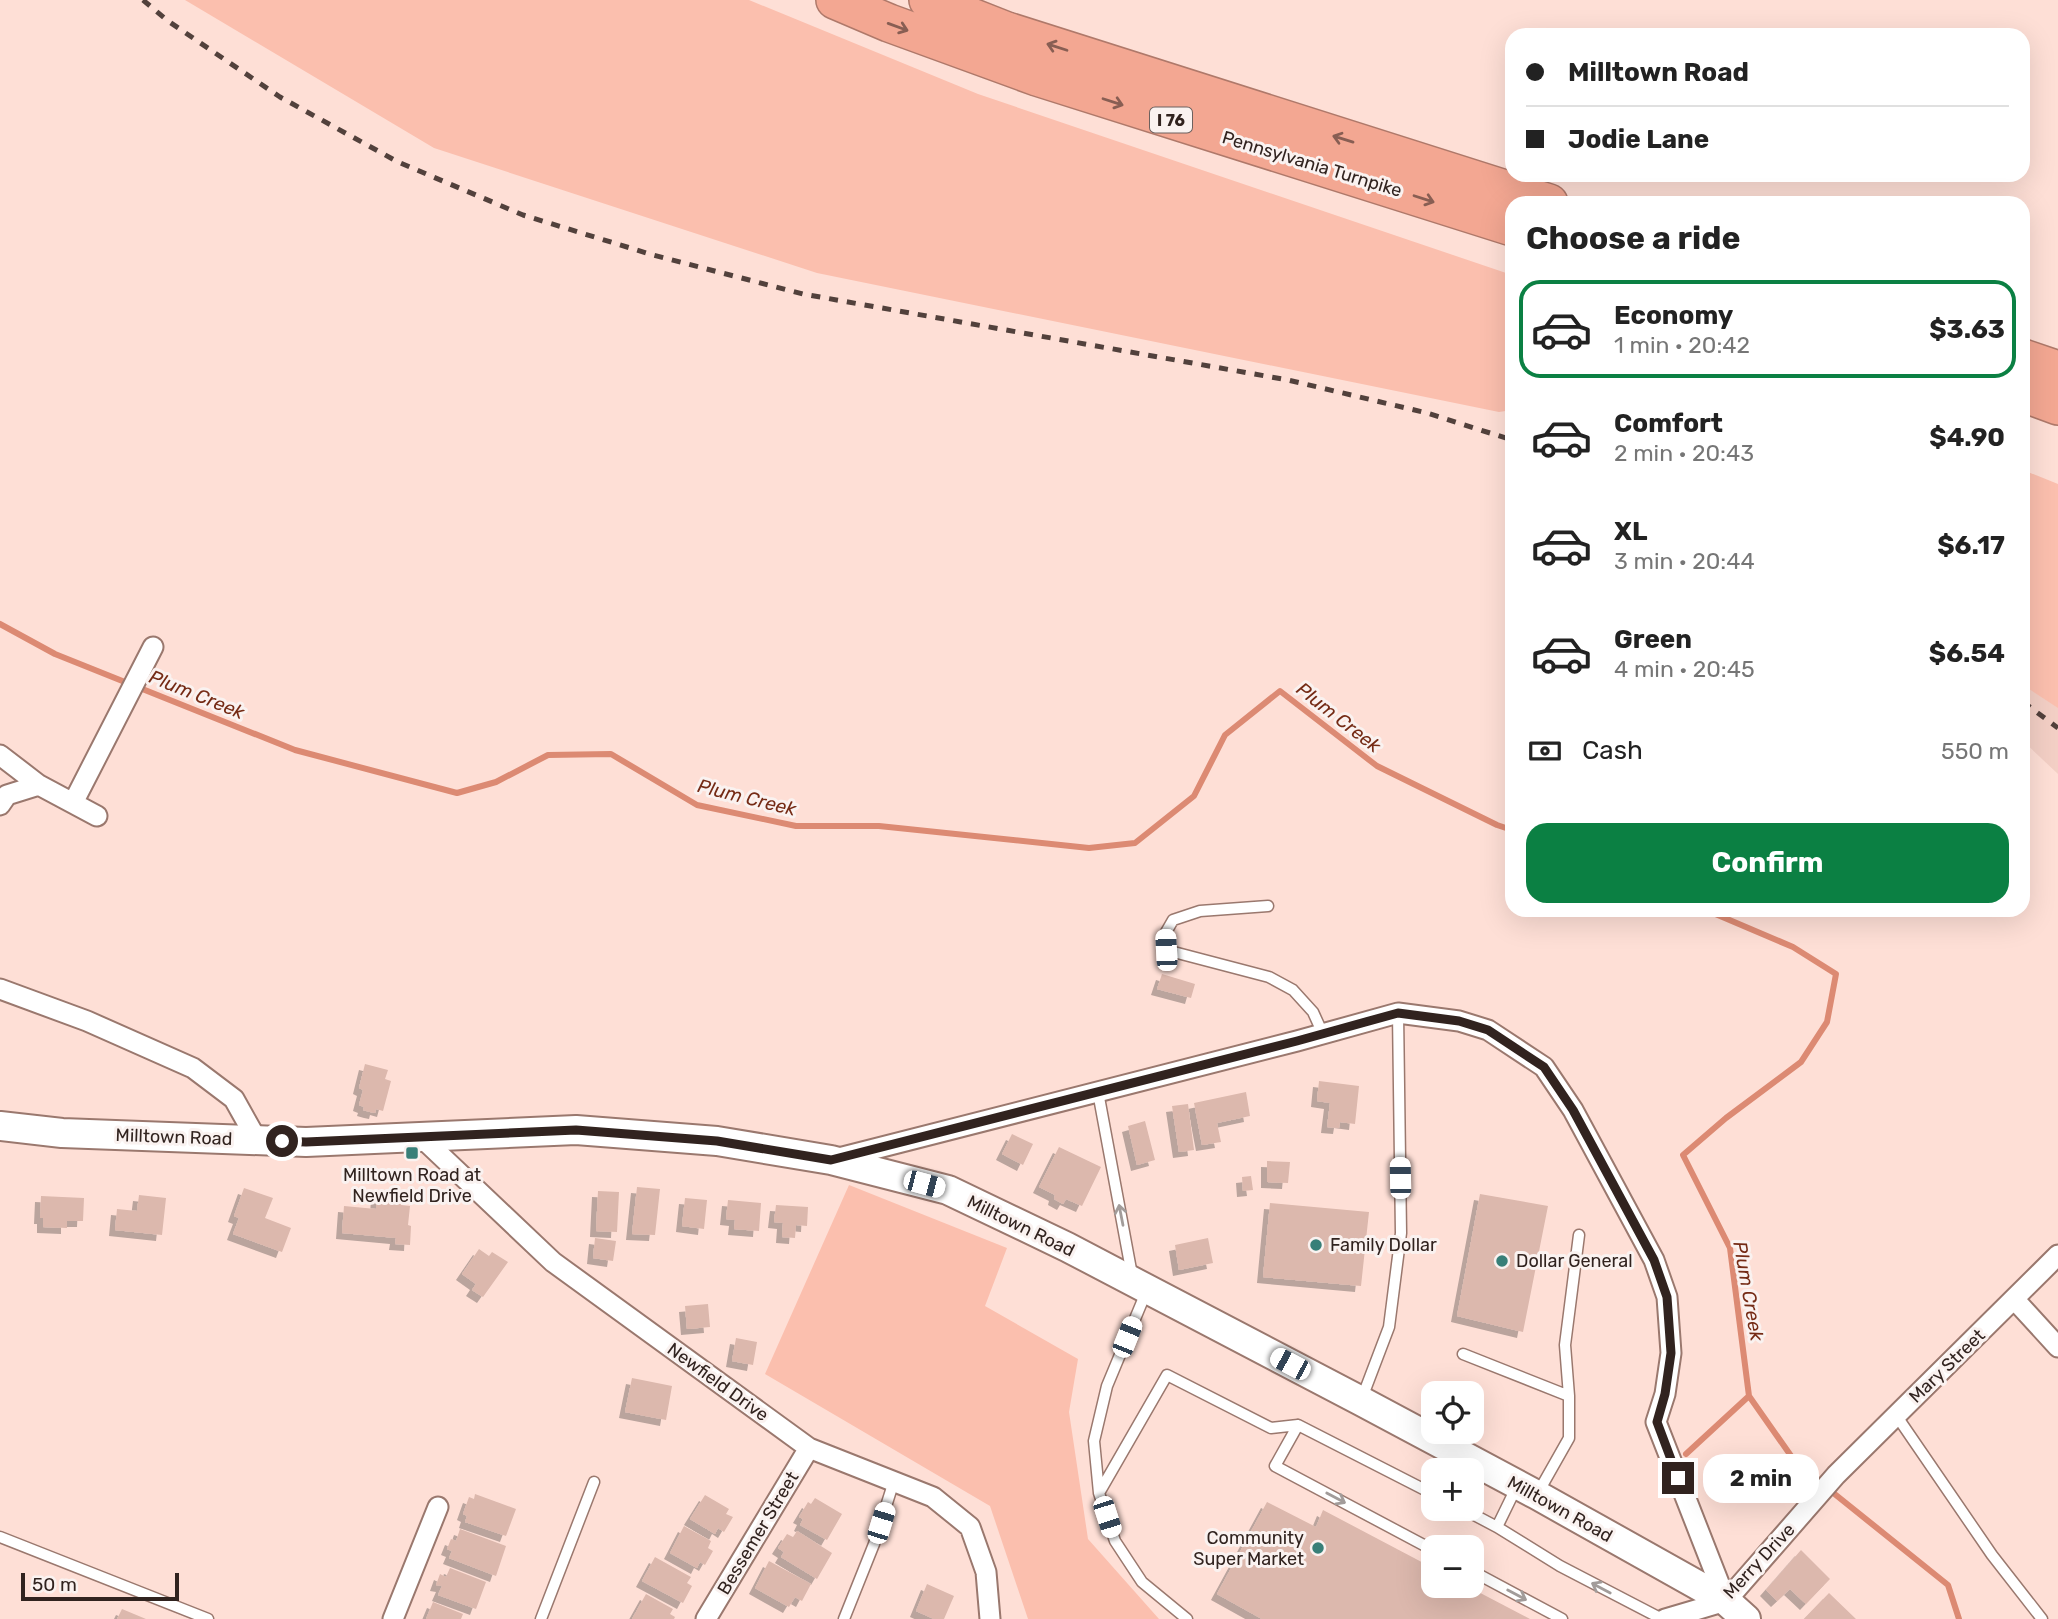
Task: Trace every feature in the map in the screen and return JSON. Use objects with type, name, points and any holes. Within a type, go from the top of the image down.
[{"type":"highway","name":"Pennsylvania Turnpike","points":[[835,0],[889,23],[1037,77],[1505,225]]},
{"type":"highway","name":"Pennsylvania Turnpike","points":[[928,0],[1007,31],[1527,196]]},
{"type":"highway","points":[[2030,360],[2058,370]]},
{"type":"highway","points":[[2030,396],[2058,406]]},
{"type":"street","points":[[73,803],[153,647]]},
{"type":"street","points":[[0,755],[39,785],[97,816]]},
{"type":"street","points":[[0,804],[7,795],[39,785]]},
{"type":"street","points":[[0,989],[87,1021],[193,1068],[234,1099],[257,1140]]},
{"type":"street","points":[[831,1160],[1398,1013],[1459,1021],[1488,1030],[1544,1067],[1573,1110],[1654,1260],[1667,1297],[1671,1353],[1665,1394],[1657,1422],[1736,1610]]},
{"type":"street","name":"Milltown Road","points":[[0,1126],[62,1133],[306,1142],[576,1130],[717,1141],[831,1160],[948,1190],[1361,1401],[1527,1490],[1736,1610]]},
{"type":"street","name":"Newfield Drive","points":[[419,1135],[553,1262],[810,1448],[933,1497],[970,1527],[986,1572],[990,1619]]},
{"type":"street","name":"Mary Street","points":[[1836,1475],[2058,1255]]},
{"type":"street","points":[[2015,1300],[2058,1347]]},
{"type":"street","name":"Bessemer Street","points":[[706,1619],[810,1448]]},
{"type":"street","name":"Merry Drive","points":[[1663,1619],[1736,1610],[1805,1511],[1836,1475]]},
{"type":"street","points":[[393,1619],[438,1507]]},
{"type":"lane","points":[[1268,906],[1200,911],[1173,920],[1165,934],[1166,950],[1269,977],[1293,990],[1313,1012],[1324,1034]]},
{"type":"lane","points":[[1361,1401],[1389,1327],[1401,1233],[1398,1013]]},
{"type":"lane","points":[[1098,1092],[1140,1286],[1107,1385],[1094,1441],[1100,1493],[1115,1541],[1142,1582],[1187,1619]]},
{"type":"lane","points":[[1497,1527],[1569,1438],[1570,1396],[1565,1345],[1579,1235]]},
{"type":"lane","points":[[1463,1354],[1570,1396]]},
{"type":"lane","points":[[1100,1493],[1167,1375],[1271,1427],[1298,1425],[1421,1488]]},
{"type":"lane","points":[[1896,1415],[1992,1555],[2042,1619]]},
{"type":"lane","points":[[1298,1425],[1276,1466],[1421,1544]]},
{"type":"lane","points":[[844,1619],[874,1544],[894,1481]]},
{"type":"lane","points":[[541,1619],[594,1482]]},
{"type":"lane","points":[[1484,1520],[1560,1566],[1663,1619]]},
{"type":"lane","points":[[0,1537],[208,1619]]},
{"type":"lane","points":[[1484,1577],[1562,1619]]},
{"type":"shaded area","points":[[185,0],[749,0],[978,94],[1505,273],[1505,411],[817,273],[434,148]]},
{"type":"shaded area","points":[[2030,473],[2058,484],[2058,708],[2030,690]]},
{"type":"shaded area","points":[[2030,686],[2058,707],[2058,774],[2030,748]]},
{"type":"shaded area","points":[[849,1185],[1007,1248],[985,1306],[1078,1359],[1069,1412],[1088,1539],[1159,1619],[1028,1619],[990,1506],[765,1374]]},
{"type":"building","points":[[1162,974],[1195,984],[1191,998],[1157,989]]},
{"type":"building","points":[[365,1064],[388,1070],[385,1079],[391,1081],[383,1111],[376,1109],[375,1113],[370,1112],[359,1105],[363,1090],[359,1088]]},
{"type":"building","points":[[1319,1081],[1359,1086],[1355,1124],[1340,1122],[1339,1128],[1327,1127],[1330,1103],[1317,1101]]},
{"type":"building","points":[[1246,1092],[1250,1116],[1217,1123],[1221,1142],[1202,1145],[1194,1103]]},
{"type":"building","points":[[1188,1104],[1194,1150],[1179,1152],[1172,1106]]},
{"type":"building","points":[[1145,1121],[1155,1160],[1137,1165],[1128,1126]]},
{"type":"building","points":[[1012,1134],[1033,1144],[1023,1165],[1002,1154]]},
{"type":"building","points":[[1059,1147],[1101,1167],[1082,1206],[1066,1199],[1063,1204],[1054,1199],[1055,1195],[1039,1187]]},
{"type":"building","points":[[1267,1161],[1290,1162],[1288,1183],[1267,1182]]},
{"type":"building","points":[[1251,1176],[1253,1190],[1243,1191],[1242,1177]]},
{"type":"building","points":[[637,1187],[660,1189],[655,1235],[632,1234]]},
{"type":"building","points":[[244,1188],[273,1198],[265,1218],[291,1228],[282,1252],[233,1234],[239,1218],[234,1216]]},
{"type":"building","points":[[598,1191],[619,1192],[617,1232],[596,1231]]},
{"type":"building","points":[[377,1193],[402,1195],[401,1205],[410,1206],[410,1245],[395,1244],[396,1238],[342,1233],[344,1206],[376,1209]]},
{"type":"building","name":"Dollar General","points":[[1480,1194],[1548,1206],[1523,1332],[1457,1316]]},
{"type":"building","points":[[139,1195],[166,1198],[162,1235],[115,1230],[117,1209],[137,1211]]},
{"type":"building","points":[[41,1196],[84,1198],[83,1221],[67,1221],[67,1228],[43,1227],[43,1218],[40,1218]]},
{"type":"building","points":[[685,1198],[707,1200],[704,1229],[682,1226]]},
{"type":"building","points":[[728,1200],[761,1203],[759,1231],[734,1229],[735,1220],[726,1219]]},
{"type":"building","name":"Family Dollar","points":[[1270,1203],[1369,1212],[1361,1286],[1263,1277]]},
{"type":"building","points":[[776,1205],[808,1207],[807,1226],[796,1225],[795,1238],[782,1237],[783,1223],[774,1222]]},
{"type":"building","points":[[595,1238],[616,1241],[613,1261],[593,1258]]},
{"type":"building","points":[[1208,1238],[1213,1263],[1179,1270],[1175,1245]]},
{"type":"building","points":[[479,1249],[489,1256],[492,1252],[508,1262],[483,1297],[472,1290],[476,1284],[462,1274]]},
{"type":"building","points":[[708,1304],[710,1327],[687,1329],[685,1306]]},
{"type":"building","points":[[736,1338],[757,1342],[753,1365],[732,1361]]},
{"type":"building","points":[[632,1378],[672,1386],[666,1420],[625,1412]]},
{"type":"building","points":[[475,1494],[516,1509],[506,1536],[465,1522],[467,1516],[463,1514],[469,1497],[474,1499]]},
{"type":"building","points":[[705,1495],[729,1509],[726,1514],[733,1517],[724,1532],[718,1528],[715,1534],[690,1519]]},
{"type":"building","points":[[815,1498],[842,1514],[827,1540],[800,1525],[803,1519],[799,1517],[808,1502],[811,1504]]},
{"type":"building","name":"Community Super Market","points":[[1267,1502],[1316,1527],[1323,1510],[1421,1562],[1421,1598],[1484,1598],[1484,1595],[1530,1619],[1262,1619],[1217,1594]]},
{"type":"building","points":[[684,1526],[711,1541],[708,1548],[713,1551],[705,1565],[700,1562],[697,1568],[670,1553]]},
{"type":"building","points":[[460,1529],[506,1546],[496,1576],[449,1558],[452,1551],[447,1549],[451,1539],[456,1541]]},
{"type":"building","points":[[797,1531],[832,1553],[817,1579],[781,1557],[784,1552],[778,1548],[787,1534],[793,1537]]},
{"type":"building","points":[[1801,1550],[1830,1579],[1806,1604],[1790,1589],[1777,1601],[1766,1590]]},
{"type":"building","points":[[655,1557],[691,1577],[687,1583],[692,1586],[683,1603],[642,1581]]},
{"type":"building","points":[[769,1561],[811,1584],[802,1601],[795,1597],[789,1607],[755,1588]]},
{"type":"building","points":[[450,1568],[486,1582],[476,1609],[438,1595],[442,1586],[436,1585],[440,1574],[446,1577]]},
{"type":"building","points":[[927,1584],[954,1596],[944,1619],[934,1619],[916,1611]]},
{"type":"building","points":[[1829,1593],[1856,1619],[1804,1619]]},
{"type":"building","points":[[646,1594],[673,1609],[670,1614],[674,1619],[632,1619]]},
{"type":"building","points":[[433,1602],[463,1614],[461,1619],[426,1619]]},
{"type":"building","points":[[122,1609],[146,1619],[117,1619]]},
{"type":"waterway","name":"Plum Creek","points":[[0,624],[55,654],[295,750],[457,793],[496,782],[548,755],[611,754],[697,805],[796,826],[879,826],[1089,848],[1135,843],[1194,796],[1225,735],[1280,691],[1377,766],[1505,828]]},
{"type":"waterway","name":"Plum Creek","points":[[1722,917],[1793,947],[1836,974],[1827,1022],[1801,1062],[1726,1118],[1683,1155],[1730,1248],[1749,1396],[1796,1463],[1948,1585],[1959,1619]]},
{"type":"waterway","points":[[1686,1454],[1749,1396]]},
{"type":"railway","points":[[143,0],[168,21],[280,97],[398,162],[523,215],[653,255],[803,294],[1288,380],[1427,413],[1505,438]]},
{"type":"railway","points":[[2030,707],[2058,728]]},
{"type":"place","name":"Milltown Road at Newfield Drive","points":[[412,1153]]},
{"type":"place","name":"Family Dollar","points":[[1316,1245]]},
{"type":"place","name":"Dollar General","points":[[1502,1261]]},
{"type":"place","name":"Community Super Market","points":[[1318,1548]]},
{"type":"route","points":[[282,1141],[576,1130],[717,1141],[831,1160],[1398,1013],[1459,1021],[1488,1030],[1544,1067],[1573,1110],[1654,1260],[1667,1297],[1671,1353],[1665,1394],[1657,1422],[1678,1478]]}]
